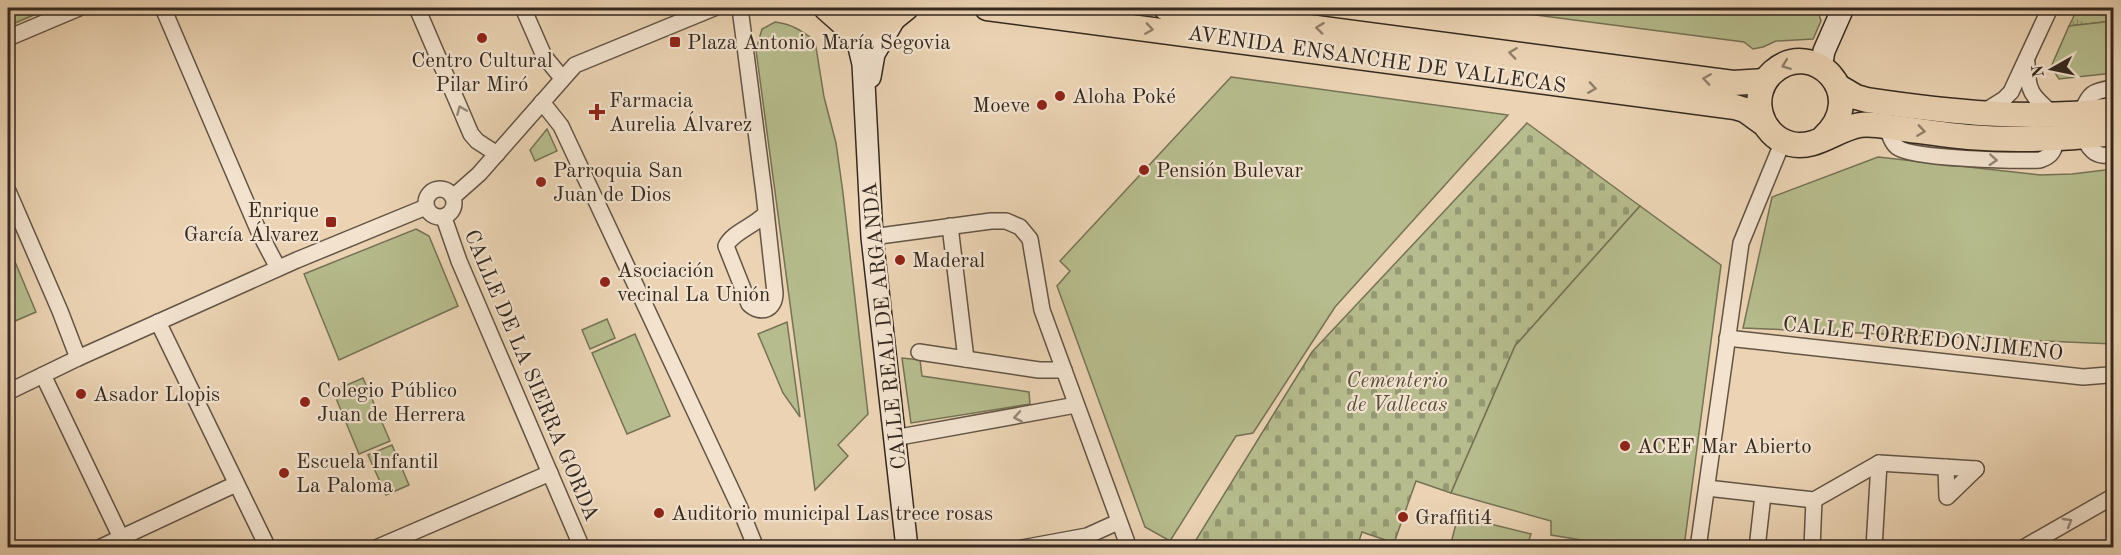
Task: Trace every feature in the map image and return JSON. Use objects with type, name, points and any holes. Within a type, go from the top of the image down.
[{"type":"main road","name":"AVENIDA ENSANCHE DE VALLECAS","points":[[987,8],[1735,107],[1745,110],[1764,123],[1772,134],[1783,141]]},
{"type":"main road","name":"AVENIDA ENSANCHE DE VALLECAS","points":[[1166,8],[1733,83],[1765,81]]},
{"type":"main road","points":[[830,12],[871,27],[885,25],[901,13]]},
{"type":"main road","points":[[1764,123],[1759,109],[1759,94],[1765,81],[1773,71],[1784,65],[1809,62],[1832,75],[1839,87],[1842,101],[1840,115],[1834,128],[1823,138]]},
{"type":"main road","points":[[1839,87],[1856,97],[1867,100],[2055,126],[2082,125],[2114,133]]},
{"type":"main road","points":[[2082,125],[2114,110]]},
{"type":"main road","points":[[1783,141],[1804,145],[1861,124],[1967,137],[2013,139],[2055,126]]},
{"type":"street","points":[[8,38],[79,8]]},
{"type":"street","points":[[163,8],[259,232],[278,268]]},
{"type":"street","points":[[417,8],[471,134],[477,141],[497,154]]},
{"type":"street","points":[[523,8],[544,56],[562,78]]},
{"type":"street","points":[[453,197],[442,189],[432,191],[426,198],[426,207],[431,215],[444,218],[453,210],[453,197],[479,174],[574,65],[714,8]]},
{"type":"street","points":[[740,8],[766,213],[776,293],[775,301],[770,308],[762,310],[755,309],[748,304],[726,246],[728,240],[734,235],[760,221],[766,213]]},
{"type":"street","points":[[1821,67],[1824,51],[1843,8]]},
{"type":"street","points":[[1980,114],[2011,92],[2050,8]]},
{"type":"street","name":"CALLE REAL DE ARGANDA","points":[[830,12],[855,38],[862,56],[872,237],[907,548]]},
{"type":"street","name":"CALLE REAL DE ARGANDA","points":[[866,105],[874,54],[901,13]]},
{"type":"street","points":[[2028,57],[2027,77],[2030,91],[2055,126]]},
{"type":"street","points":[[2114,88],[2094,92],[2085,103],[2082,125],[2094,153],[2099,156],[2114,155]]},
{"type":"street","points":[[542,102],[561,126],[739,506],[756,548]]},
{"type":"street","points":[[1698,548],[1741,243],[1783,141]]},
{"type":"street","points":[[8,191],[78,358]]},
{"type":"street","points":[[8,392],[278,268],[426,207]]},
{"type":"street","name":"CALLE DE LA SIERRA GORDA","points":[[444,218],[459,261],[582,548]]},
{"type":"street","points":[[872,237],[1006,221],[1020,227],[1030,239],[1042,310],[1129,548]]},
{"type":"street","points":[[950,226],[966,359]]},
{"type":"street","points":[[158,322],[268,548]]},
{"type":"street","name":"CALLE TORREDONJIMENO","points":[[1727,338],[2083,377],[2108,375],[2114,372]]},
{"type":"street","points":[[919,352],[1039,370],[1064,370]]},
{"type":"street","points":[[43,375],[124,542]]},
{"type":"street","points":[[894,438],[1076,405]]},
{"type":"street","points":[[1707,488],[1814,500],[1879,463],[1946,467]]},
{"type":"street","points":[[1874,548],[1879,463]]},
{"type":"street","points":[[376,548],[550,473]]},
{"type":"street","points":[[99,548],[124,542],[236,484]]},
{"type":"street","points":[[1757,548],[1763,495]]},
{"type":"street","points":[[2023,548],[2114,496]]},
{"type":"street","points":[[1812,548],[1814,500]]},
{"type":"street","points":[[1022,548],[1087,536],[1118,522]]},
{"type":"green space","points":[[8,8],[50,8],[8,26]]},
{"type":"green space","points":[[849,8],[887,8],[868,13]]},
{"type":"green space","points":[[1481,8],[1817,8],[1821,21],[1813,39],[1776,41],[1753,49],[1744,42]]},
{"type":"green space","points":[[2078,8],[2113,8],[2113,21],[2069,26]]},
{"type":"green space","points":[[2113,21],[2113,73],[2059,79],[2051,67],[2069,26]]},
{"type":"green space","points":[[775,22],[796,28],[815,41],[824,97],[836,143],[868,414],[838,445],[848,456],[815,490],[756,50],[762,29]]},
{"type":"green space","points":[[1231,77],[1508,115],[1335,307],[1253,433],[1236,436],[1170,541],[1145,527],[1057,286],[1070,271],[1060,261]]},
{"type":"green space","name":"Cementerio de Vallecas","points":[[1527,123],[1640,206],[1515,346],[1451,493],[1416,481],[1394,543],[1362,532],[1357,547],[1191,548],[1312,352]]},
{"type":"green space","points":[[547,129],[557,151],[535,161],[530,150]]},
{"type":"green space","points":[[1878,157],[2040,175],[2113,169],[2113,344],[1743,328],[1772,197]]},
{"type":"green space","points":[[1640,206],[1721,265],[1684,547],[1624,547],[1551,535],[1551,521],[1451,493],[1515,346]]},
{"type":"green space","points":[[416,229],[429,236],[458,306],[339,360],[304,274]]},
{"type":"green space","points":[[8,245],[36,312],[8,324]]},
{"type":"green space","points":[[607,319],[615,338],[590,349],[582,330]]},
{"type":"green space","points":[[787,322],[800,417],[783,393],[758,334]]},
{"type":"green space","points":[[635,334],[670,416],[627,434],[592,353]]},
{"type":"green space","points":[[902,358],[920,360],[922,376],[1029,392],[1030,404],[911,423]]},
{"type":"green space","points":[[363,378],[390,441],[359,454],[333,391]]},
{"type":"green space","points":[[392,445],[409,485],[386,495],[368,455]]},
{"type":"green space","points":[[1458,516],[1531,534],[1527,547],[1450,547]]},
{"type":"place","name":"Centro Cultural Pilar Miró","points":[[482,38]]},
{"type":"place","name":"Plaza Antonio María Segovia","points":[[675,42]]},
{"type":"place","name":"Aloha Poké","points":[[1060,96]]},
{"type":"place","name":"Moeve","points":[[1042,105]]},
{"type":"place","name":"Farmacia Aurelia Álvarez","points":[[597,112]]},
{"type":"place","name":"Pensión Bulevar","points":[[1144,170]]},
{"type":"place","name":"Parroquia San Juan de Dios","points":[[541,182]]},
{"type":"place","name":"Enrique García Álvarez","points":[[331,222]]},
{"type":"place","name":"Maderal","points":[[900,260]]},
{"type":"place","name":"Asociación vecinal La Unión","points":[[605,282]]},
{"type":"place","name":"Asador Llopis","points":[[81,394]]},
{"type":"place","name":"Colegio Público Juan de Herrera","points":[[305,402]]},
{"type":"place","name":"ACEF Mar Abierto","points":[[1625,446]]},
{"type":"place","name":"Escuela Infantil La Paloma","points":[[284,473]]},
{"type":"place","name":"Auditorio municipal Las trece rosas","points":[[659,513]]},
{"type":"place","name":"Graffiti4","points":[[1403,517]]}]
